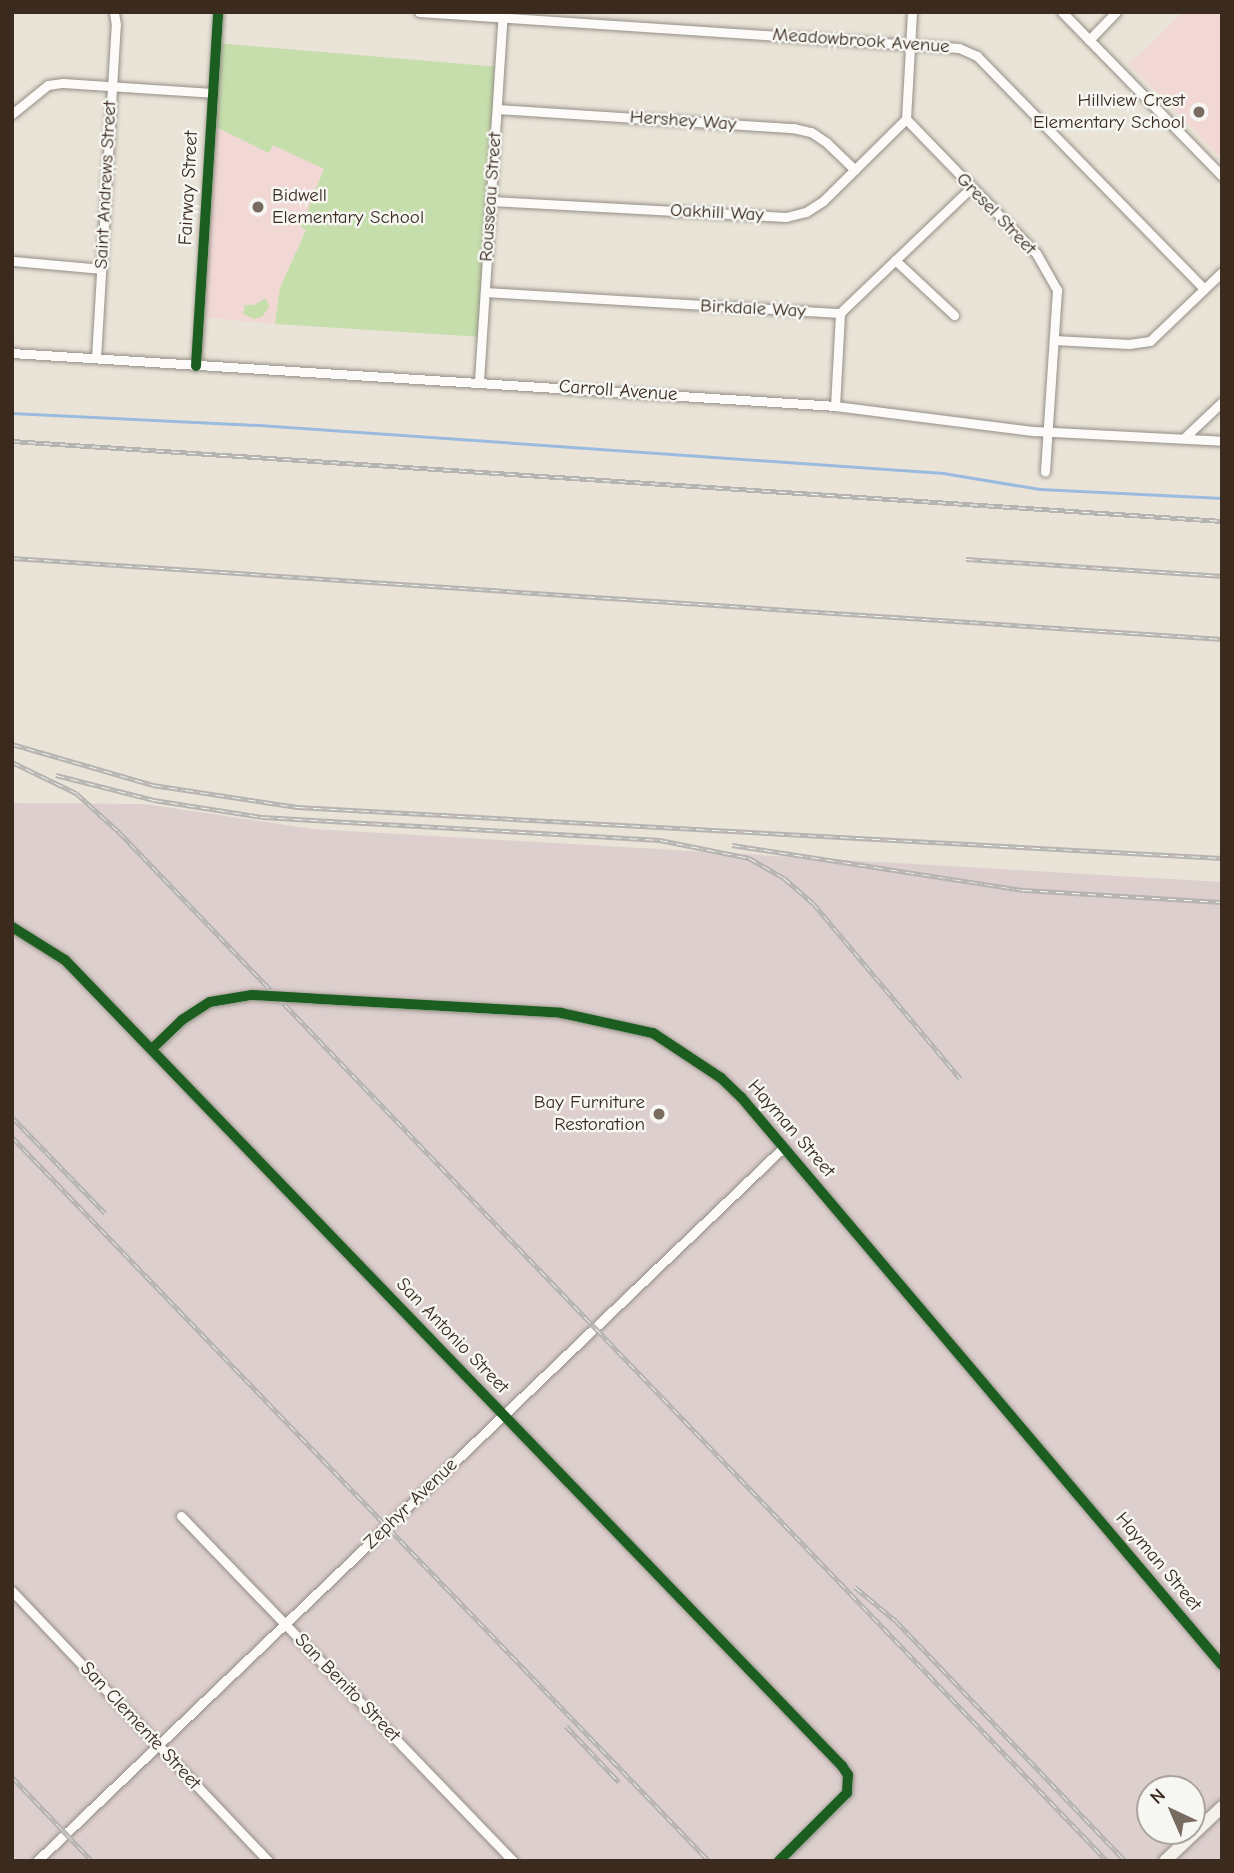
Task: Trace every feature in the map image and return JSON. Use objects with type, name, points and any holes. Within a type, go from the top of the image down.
[{"type":"main road","points":[[1165,1861],[1222,1807]]},
{"type":"street","name":"Saint Andrews Street","points":[[96,358],[116,25],[114,12]]},
{"type":"street","name":"Fairway Street","points":[[196,366],[218,12]]},
{"type":"street","name":"Meadowbrook Avenue","points":[[419,12],[503,15],[959,48],[976,56],[1205,289]]},
{"type":"street","points":[[906,120],[912,12]]},
{"type":"street","points":[[1062,12],[1222,176]]},
{"type":"street","points":[[1089,40],[1116,12]]},
{"type":"street","name":"Rousseau Street","points":[[479,381],[503,15]]},
{"type":"street","points":[[12,114],[48,85],[63,83],[212,93]]},
{"type":"street","name":"Hershey Way","points":[[497,109],[793,128],[811,132],[826,142],[855,170]]},
{"type":"street","name":"Oakhill Way","points":[[491,201],[786,216],[806,212],[823,201],[906,120]]},
{"type":"street","name":"Gresel Street","points":[[906,120],[1036,253],[1049,271],[1057,290],[1045,472]]},
{"type":"street","points":[[835,406],[839,313],[971,188]]},
{"type":"street","points":[[895,260],[954,315]]},
{"type":"street","points":[[12,261],[101,269]]},
{"type":"street","points":[[1054,340],[1129,344],[1150,341],[1222,272]]},
{"type":"street","name":"Birkdale Way","points":[[485,292],[839,313]]},
{"type":"street","name":"Carroll Avenue","points":[[12,353],[835,406],[1047,431],[1222,441]]},
{"type":"street","points":[[1184,438],[1222,402]]},
{"type":"street","name":"San Antonio Street","points":[[12,927],[65,960],[842,1766],[850,1785],[841,1801],[779,1861]]},
{"type":"street","name":"Hayman Street","points":[[152,1049],[182,1020],[209,1002],[252,995],[561,1013],[653,1033],[721,1078],[784,1147],[1222,1665]]},
{"type":"street","name":"Zephyr Avenue","points":[[37,1861],[784,1147]]},
{"type":"street","name":"San Benito Street","points":[[181,1516],[513,1861]]},
{"type":"street","name":"San Clemente Street","points":[[12,1591],[143,1726],[158,1746],[268,1861]]},
{"type":"shaded area","name":"Hillview Crest Elementary School","points":[[1183,12],[1222,12],[1222,159],[1129,64]]},
{"type":"shaded area","name":"Bidwell Elementary School","points":[[210,124],[269,152],[273,145],[325,168],[301,227],[306,229],[280,288],[275,324],[199,317]]},
{"type":"shaded area","points":[[12,803],[145,804],[313,829],[1222,882],[1222,1861],[12,1861]]},
{"type":"green space","points":[[216,43],[500,67],[482,337],[275,324],[280,288],[306,230],[301,227],[324,169],[273,145],[269,153],[210,124]]},
{"type":"green space","points":[[266,298],[269,307],[262,317],[254,319],[243,314],[245,305],[254,305]]},
{"type":"waterway","points":[[12,413],[259,425],[943,473],[1040,489],[1222,498]]},
{"type":"railway","points":[[12,441],[1222,521]]},
{"type":"railway","points":[[12,558],[1222,639]]},
{"type":"railway","points":[[966,559],[1222,576]]},
{"type":"railway","points":[[12,744],[153,785],[297,807],[1222,858]]},
{"type":"railway","points":[[12,762],[76,793],[119,832],[1107,1861]]},
{"type":"railway","points":[[56,775],[154,800],[262,817],[660,840],[749,858],[784,878],[813,903],[960,1078]]},
{"type":"railway","points":[[732,845],[1024,890],[1222,902]]},
{"type":"railway","points":[[12,1117],[105,1213]]},
{"type":"railway","points":[[12,1137],[709,1861]]},
{"type":"railway","points":[[855,1587],[896,1621],[1125,1861]]},
{"type":"railway","points":[[566,1726],[619,1782]]},
{"type":"railway","points":[[12,1777],[92,1861]]},
{"type":"cycle path","points":[[196,366],[218,12]]},
{"type":"cycle path","points":[[12,927],[65,960],[842,1766],[848,1775],[847,1793],[779,1861]]},
{"type":"cycle path","points":[[152,1049],[182,1020],[210,1002],[252,995],[561,1013],[653,1033],[721,1078],[741,1097],[1222,1665]]},
{"type":"place","name":"Hillview Crest Elementary School","points":[[1199,112]]},
{"type":"place","name":"Bidwell Elementary School","points":[[258,207]]},
{"type":"place","name":"Bay Furniture Restoration","points":[[659,1114]]}]
